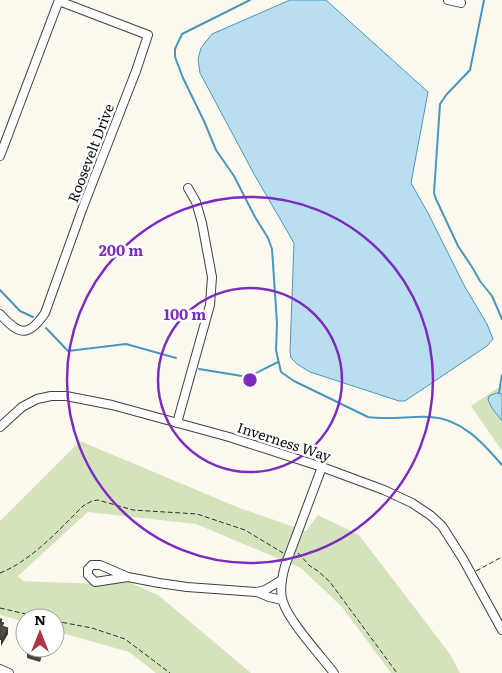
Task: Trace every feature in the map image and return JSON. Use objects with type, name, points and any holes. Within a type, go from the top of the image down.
[{"type":"street","points":[[0,156],[59,0]]},
{"type":"street","name":"Roosevelt Drive","points":[[0,314],[12,327],[21,331],[29,331],[35,327],[44,312],[148,35],[59,0]]},
{"type":"street","points":[[448,0],[461,3]]},
{"type":"street","points":[[177,423],[210,305],[212,277],[202,223],[196,202],[188,188]]},
{"type":"street","name":"Inverness Way","points":[[0,427],[22,407],[37,399],[51,396],[66,396],[112,405],[229,437],[322,467],[384,490],[412,503],[430,515],[449,536],[502,630]]},
{"type":"street","points":[[322,467],[289,552],[282,580],[282,600],[300,629],[334,673]]},
{"type":"street","points":[[128,577],[187,587],[257,592],[265,590],[282,580]]},
{"type":"street","points":[[257,592],[282,600]]},
{"type":"street","points":[[0,669],[9,673]]},
{"type":"path","points":[[0,573],[11,569],[28,557],[83,506],[92,501],[98,500],[133,510],[197,514],[245,530],[282,553],[298,552],[310,566],[325,576],[397,673]]},
{"type":"path","points":[[471,574],[502,558]]},
{"type":"path","points":[[0,608],[15,611]]},
{"type":"path","points":[[65,623],[92,628],[130,642],[170,673]]},
{"type":"green space","points":[[502,385],[502,451],[471,406]]},
{"type":"green space","points":[[80,441],[237,507],[306,531],[318,515],[359,535],[450,654],[460,673],[391,673],[342,607],[301,568],[196,524],[88,512],[18,576],[23,581],[98,584],[128,582],[158,595],[251,673],[156,673],[129,652],[65,634],[65,608],[15,608],[15,619],[0,615],[0,521]]},
{"type":"water","points":[[290,0],[326,0],[428,92],[411,183],[465,287],[487,324],[493,339],[487,346],[405,401],[399,401],[310,372],[291,358],[294,243],[254,174],[200,73],[198,59],[201,48],[212,34]]},
{"type":"water","points":[[496,393],[502,394],[502,421],[488,400],[489,396]]},
{"type":"building","points":[[0,619],[4,623],[2,626],[8,628],[1,640],[0,639]]},
{"type":"waterway","points":[[250,0],[182,34],[175,49],[175,57],[216,150],[234,176],[268,238],[272,249],[277,323],[276,350],[281,372],[294,381],[368,417],[430,417],[452,422],[479,440],[502,465]]},
{"type":"waterway","points":[[484,0],[470,70],[440,104],[434,193],[458,246],[492,296],[502,319]]},
{"type":"waterway","points":[[0,290],[20,311],[33,317]]},
{"type":"waterway","points":[[46,328],[68,351],[126,344],[176,358]]},
{"type":"waterway","points":[[199,369],[248,377],[278,362]]},
{"type":"waterway","points":[[499,393],[502,375]]}]
